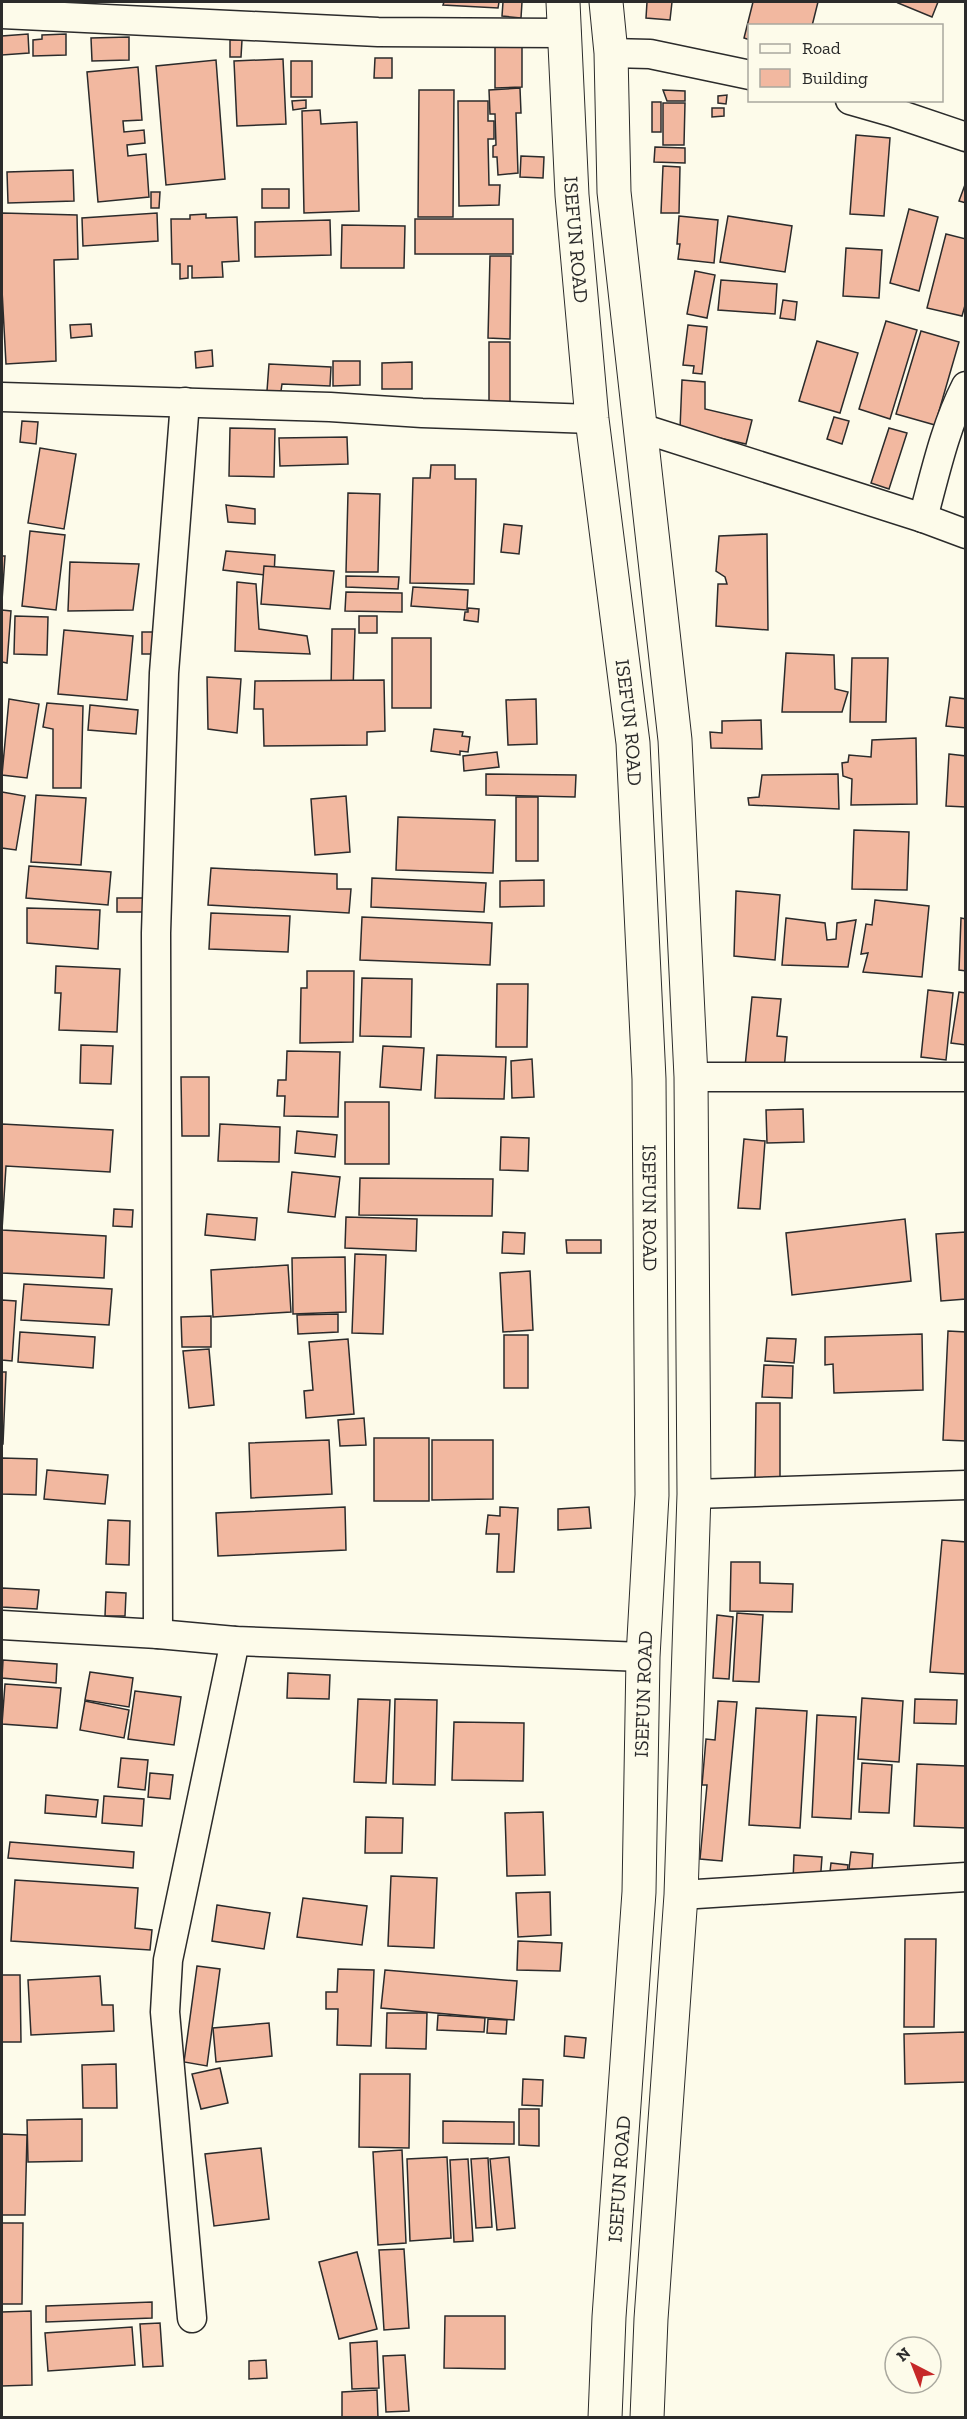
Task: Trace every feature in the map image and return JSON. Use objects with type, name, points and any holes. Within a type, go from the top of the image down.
[{"type":"street","name":"ISEFUN ROAD","points":[[606,2],[611,53],[614,192],[675,740],[691,1077],[694,1494],[681,1895],[651,2307],[647,2418]]},
{"type":"street","points":[[2,14],[378,32],[565,17]]},
{"type":"street","name":"ISEFUN ROAD","points":[[565,17],[572,195],[592,419],[633,742],[649,1079],[652,1495],[642,1657],[639,1892],[609,2317],[605,2418]]},
{"type":"street","points":[[611,53],[650,54],[748,75]]},
{"type":"street","points":[[857,102],[966,138]]},
{"type":"street","points":[[923,518],[937,464],[957,403],[966,386]]},
{"type":"street","points":[[2,397],[185,402],[592,419]]},
{"type":"street","points":[[158,1634],[156,933],[164,673],[185,402]]},
{"type":"street","points":[[641,428],[923,518],[966,534]]},
{"type":"street","points":[[691,1077],[966,1077]]},
{"type":"street","points":[[694,1494],[966,1485]]},
{"type":"street","points":[[2,1625],[235,1641],[642,1657]]},
{"type":"street","points":[[192,2318],[166,2002],[168,1960],[235,1641]]},
{"type":"street","points":[[681,1895],[966,1877]]},
{"type":"building","points":[[444,2],[499,2],[498,8],[443,5]]},
{"type":"building","points":[[503,2],[522,2],[521,18],[502,16]]},
{"type":"building","points":[[647,2],[672,2],[670,20],[646,18]]},
{"type":"building","points":[[753,2],[818,2],[812,24],[748,24],[748,39],[744,38]]},
{"type":"building","points":[[899,2],[938,2],[932,17]]},
{"type":"building","points":[[28,34],[29,53],[2,55],[2,36]]},
{"type":"building","points":[[66,34],[66,55],[33,56],[33,40],[42,39],[42,35]]},
{"type":"building","points":[[129,37],[129,60],[92,61],[91,38]]},
{"type":"building","points":[[230,40],[242,40],[241,57],[230,57]]},
{"type":"building","points":[[495,44],[522,44],[522,87],[495,88]]},
{"type":"building","points":[[375,58],[392,58],[392,78],[374,78]]},
{"type":"building","points":[[283,59],[286,124],[237,126],[234,61]]},
{"type":"building","points":[[216,60],[225,179],[166,185],[156,66]]},
{"type":"building","points":[[291,61],[312,61],[312,97],[291,97]]},
{"type":"building","points":[[138,67],[142,120],[123,121],[124,132],[144,130],[145,143],[127,145],[128,156],[146,154],[149,197],[98,202],[87,72]]},
{"type":"building","points":[[520,88],[521,113],[516,113],[518,173],[498,175],[497,157],[493,157],[493,146],[496,145],[495,114],[490,114],[489,90]]},
{"type":"building","points":[[419,90],[454,90],[453,217],[418,217]]},
{"type":"building","points":[[663,90],[685,91],[685,101],[667,101]]},
{"type":"building","points":[[727,95],[726,104],[718,103],[718,96]]},
{"type":"building","points":[[306,100],[306,108],[293,110],[292,101]]},
{"type":"building","points":[[458,101],[488,101],[488,121],[494,121],[494,139],[488,139],[489,185],[500,185],[499,205],[459,206]]},
{"type":"building","points":[[652,102],[661,102],[661,132],[652,132]]},
{"type":"building","points":[[663,103],[685,103],[684,145],[663,145]]},
{"type":"building","points":[[712,108],[724,108],[724,116],[712,117]]},
{"type":"building","points":[[320,110],[321,124],[357,122],[359,211],[304,213],[302,111]]},
{"type":"building","points":[[856,135],[890,138],[884,216],[850,214]]},
{"type":"building","points":[[655,147],[685,148],[685,163],[654,162]]},
{"type":"building","points":[[521,156],[544,157],[543,178],[520,177]]},
{"type":"building","points":[[663,166],[680,167],[679,213],[661,213]]},
{"type":"building","points":[[73,170],[74,201],[8,203],[7,172]]},
{"type":"building","points":[[966,182],[966,203],[959,201]]},
{"type":"building","points":[[262,189],[289,189],[289,208],[262,208]]},
{"type":"building","points":[[151,192],[160,192],[159,208],[151,208]]},
{"type":"building","points":[[909,209],[938,217],[919,291],[890,283]]},
{"type":"building","points":[[2,213],[77,215],[78,259],[54,260],[56,361],[6,364],[2,290]]},
{"type":"building","points":[[157,213],[158,241],[83,246],[82,218]]},
{"type":"building","points":[[206,214],[206,218],[237,217],[239,261],[222,262],[223,277],[192,278],[192,266],[188,266],[188,278],[180,279],[180,264],[172,264],[171,219],[190,219],[190,215]]},
{"type":"building","points":[[679,216],[718,220],[714,263],[678,259]]},
{"type":"building","points":[[728,216],[792,226],[785,272],[720,262]]},
{"type":"building","points":[[415,219],[513,219],[513,254],[415,254]]},
{"type":"building","points":[[330,220],[331,255],[255,257],[255,222]]},
{"type":"building","points":[[342,225],[405,226],[404,268],[341,268]]},
{"type":"building","points":[[946,234],[966,239],[966,302],[962,316],[927,308]]},
{"type":"building","points":[[846,248],[882,250],[879,298],[843,296]]},
{"type":"building","points":[[490,256],[511,256],[510,339],[488,338]]},
{"type":"building","points":[[695,271],[715,275],[707,318],[687,314]]},
{"type":"building","points":[[721,280],[777,284],[775,314],[718,310]]},
{"type":"building","points":[[783,300],[797,302],[795,320],[780,318]]},
{"type":"building","points":[[886,321],[917,330],[890,419],[859,409]]},
{"type":"building","points":[[91,324],[92,336],[71,338],[70,325]]},
{"type":"building","points":[[688,325],[707,327],[702,374],[693,373],[694,366],[683,365]]},
{"type":"building","points":[[921,331],[959,342],[935,425],[896,414]]},
{"type":"building","points":[[817,341],[858,353],[840,413],[799,401]]},
{"type":"building","points":[[489,342],[510,342],[510,413],[489,413]]},
{"type":"building","points":[[212,350],[213,366],[196,368],[195,352]]},
{"type":"building","points":[[333,361],[360,361],[360,385],[333,386]]},
{"type":"building","points":[[412,362],[412,389],[382,389],[382,363]]},
{"type":"building","points":[[269,364],[331,367],[330,386],[282,384],[281,391],[267,391]]},
{"type":"building","points":[[682,380],[705,382],[705,409],[752,420],[746,444],[680,429]]},
{"type":"building","points":[[834,417],[849,421],[842,444],[827,439]]},
{"type":"building","points":[[22,421],[38,422],[36,444],[20,442]]},
{"type":"building","points":[[230,428],[275,429],[274,477],[229,476]]},
{"type":"building","points":[[889,428],[907,433],[889,489],[871,483]]},
{"type":"building","points":[[347,437],[348,464],[280,466],[279,438]]},
{"type":"building","points":[[40,448],[76,454],[64,529],[28,523]]},
{"type":"building","points":[[431,465],[455,465],[455,479],[476,479],[474,584],[410,583],[413,478],[430,478]]},
{"type":"building","points":[[348,493],[380,494],[378,572],[346,572]]},
{"type":"building","points":[[226,505],[255,509],[255,524],[228,522]]},
{"type":"building","points":[[504,524],[522,526],[519,554],[501,552]]},
{"type":"building","points":[[30,531],[65,535],[56,610],[22,606]]},
{"type":"building","points":[[767,534],[768,630],[716,626],[718,584],[727,584],[725,577],[716,571],[719,536]]},
{"type":"building","points":[[226,551],[275,555],[274,576],[223,570]]},
{"type":"building","points":[[2,556],[5,556],[2,601]]},
{"type":"building","points":[[70,562],[139,564],[133,610],[68,611]]},
{"type":"building","points":[[264,566],[334,571],[330,609],[261,604]]},
{"type":"building","points":[[346,576],[399,577],[398,589],[346,587]]},
{"type":"building","points":[[237,582],[256,584],[259,629],[307,636],[310,654],[235,651]]},
{"type":"building","points":[[413,587],[468,590],[467,610],[411,606]]},
{"type":"building","points":[[346,592],[402,593],[402,612],[345,611]]},
{"type":"building","points":[[468,608],[479,609],[478,622],[464,620]]},
{"type":"building","points":[[2,610],[11,611],[7,663],[2,662]]},
{"type":"building","points":[[15,616],[48,617],[47,655],[14,654]]},
{"type":"building","points":[[359,616],[377,616],[377,633],[359,633]]},
{"type":"building","points":[[332,629],[355,629],[353,690],[331,690]]},
{"type":"building","points":[[64,630],[133,636],[127,700],[58,694]]},
{"type":"building","points":[[142,632],[155,632],[155,654],[142,654]]},
{"type":"building","points":[[392,638],[431,638],[431,708],[392,708]]},
{"type":"building","points":[[786,653],[834,655],[835,689],[848,692],[842,712],[782,712]]},
{"type":"building","points":[[852,658],[888,658],[886,722],[850,722]]},
{"type":"building","points":[[207,677],[241,679],[237,733],[208,729]]},
{"type":"building","points":[[384,680],[385,731],[367,732],[367,745],[264,746],[263,709],[254,709],[255,681]]},
{"type":"building","points":[[950,697],[966,699],[966,728],[946,726]]},
{"type":"building","points":[[9,699],[39,704],[27,778],[2,775]]},
{"type":"building","points":[[536,699],[537,744],[508,745],[506,700]]},
{"type":"building","points":[[47,703],[83,706],[81,788],[53,788],[53,729],[43,727]]},
{"type":"building","points":[[90,705],[138,710],[136,734],[88,730]]},
{"type":"building","points":[[761,720],[762,749],[711,748],[710,732],[722,733],[722,721]]},
{"type":"building","points":[[434,729],[463,732],[462,736],[470,737],[468,752],[460,751],[460,755],[431,751]]},
{"type":"building","points":[[916,738],[917,804],[851,805],[852,779],[843,776],[842,763],[848,762],[849,755],[871,757],[872,740]]},
{"type":"building","points":[[497,752],[499,767],[464,771],[463,756]]},
{"type":"building","points":[[949,754],[966,756],[966,807],[946,806]]},
{"type":"building","points":[[486,774],[576,775],[575,797],[486,795]]},
{"type":"building","points":[[838,774],[839,809],[749,805],[748,798],[759,797],[762,775]]},
{"type":"building","points":[[2,792],[25,796],[16,850],[2,848]]},
{"type":"building","points":[[36,795],[86,798],[81,865],[31,862]]},
{"type":"building","points":[[346,796],[350,852],[315,855],[311,799]]},
{"type":"building","points":[[516,797],[538,797],[538,861],[516,861]]},
{"type":"building","points":[[398,817],[495,820],[493,873],[396,870]]},
{"type":"building","points":[[854,830],[909,832],[907,890],[852,889]]},
{"type":"building","points":[[29,866],[111,872],[108,905],[26,898]]},
{"type":"building","points":[[211,868],[337,874],[337,889],[351,889],[349,913],[208,905]]},
{"type":"building","points":[[372,878],[486,883],[484,912],[371,907]]},
{"type":"building","points":[[544,880],[544,906],[500,907],[500,881]]},
{"type":"building","points":[[736,891],[780,895],[775,960],[734,956]]},
{"type":"building","points":[[117,898],[144,898],[144,912],[117,912]]},
{"type":"building","points":[[875,900],[929,906],[922,977],[863,972],[868,953],[861,954],[866,924],[872,925]]},
{"type":"building","points":[[27,908],[100,910],[98,949],[27,943]]},
{"type":"building","points":[[211,913],[290,916],[288,952],[209,949]]},
{"type":"building","points":[[362,917],[492,923],[490,965],[360,960]]},
{"type":"building","points":[[786,918],[825,923],[827,940],[836,939],[837,923],[856,920],[848,967],[782,965]]},
{"type":"building","points":[[961,918],[966,919],[966,971],[959,970]]},
{"type":"building","points":[[56,966],[120,969],[117,1032],[59,1030],[61,993],[55,993]]},
{"type":"building","points":[[307,971],[354,971],[353,1042],[300,1043],[301,988],[307,988]]},
{"type":"building","points":[[362,978],[412,979],[411,1037],[360,1036]]},
{"type":"building","points":[[497,984],[528,984],[527,1047],[496,1047]]},
{"type":"building","points":[[928,990],[953,993],[946,1060],[921,1057]]},
{"type":"building","points":[[959,992],[966,993],[966,1045],[951,1043]]},
{"type":"building","points":[[752,997],[781,999],[777,1036],[787,1037],[784,1070],[745,1067]]},
{"type":"building","points":[[81,1045],[113,1046],[111,1084],[80,1083]]},
{"type":"building","points":[[383,1046],[424,1048],[421,1090],[380,1087]]},
{"type":"building","points":[[287,1051],[340,1052],[338,1117],[284,1116],[285,1096],[277,1096],[278,1080],[286,1080]]},
{"type":"building","points":[[437,1055],[506,1057],[504,1099],[435,1098]]},
{"type":"building","points":[[532,1059],[534,1097],[512,1098],[511,1061]]},
{"type":"building","points":[[181,1077],[209,1077],[209,1136],[182,1136]]},
{"type":"building","points":[[345,1102],[389,1102],[389,1164],[345,1164]]},
{"type":"building","points":[[803,1109],[804,1142],[767,1143],[766,1110]]},
{"type":"building","points":[[2,1124],[113,1130],[110,1172],[6,1166],[2,1230]]},
{"type":"building","points":[[220,1124],[280,1127],[279,1162],[218,1161]]},
{"type":"building","points":[[297,1131],[337,1135],[335,1157],[295,1153]]},
{"type":"building","points":[[501,1137],[529,1138],[528,1171],[500,1170]]},
{"type":"building","points":[[744,1139],[765,1141],[760,1209],[738,1208]]},
{"type":"building","points":[[292,1172],[340,1177],[335,1217],[288,1212]]},
{"type":"building","points":[[360,1178],[493,1179],[492,1216],[359,1215]]},
{"type":"building","points":[[114,1209],[133,1210],[132,1227],[113,1226]]},
{"type":"building","points":[[207,1214],[257,1218],[255,1240],[205,1235]]},
{"type":"building","points":[[346,1217],[417,1219],[416,1251],[345,1248]]},
{"type":"building","points":[[905,1219],[911,1281],[792,1295],[786,1233]]},
{"type":"building","points":[[2,1230],[106,1236],[104,1278],[2,1273]]},
{"type":"building","points":[[503,1232],[525,1233],[524,1254],[502,1253]]},
{"type":"building","points":[[966,1232],[966,1299],[941,1301],[936,1234]]},
{"type":"building","points":[[566,1240],[601,1240],[601,1253],[567,1253]]},
{"type":"building","points":[[355,1254],[386,1255],[383,1334],[352,1333]]},
{"type":"building","points":[[345,1257],[346,1312],[293,1314],[292,1258]]},
{"type":"building","points":[[288,1265],[291,1312],[213,1317],[211,1270]]},
{"type":"building","points":[[530,1271],[533,1330],[503,1332],[500,1273]]},
{"type":"building","points":[[24,1284],[112,1289],[109,1325],[21,1320]]},
{"type":"building","points":[[2,1300],[16,1301],[12,1361],[2,1360]]},
{"type":"building","points":[[338,1314],[338,1332],[298,1334],[297,1315]]},
{"type":"building","points":[[211,1316],[211,1347],[182,1347],[181,1317]]},
{"type":"building","points":[[948,1331],[966,1332],[966,1441],[943,1440]]},
{"type":"building","points":[[20,1332],[95,1337],[93,1368],[18,1362]]},
{"type":"building","points":[[922,1334],[923,1390],[834,1393],[833,1364],[825,1365],[825,1337]]},
{"type":"building","points":[[504,1335],[528,1335],[528,1388],[504,1388]]},
{"type":"building","points":[[767,1338],[796,1339],[794,1363],[765,1361]]},
{"type":"building","points":[[348,1339],[354,1414],[306,1418],[304,1391],[313,1390],[309,1342]]},
{"type":"building","points":[[209,1349],[214,1405],[189,1408],[183,1351]]},
{"type":"building","points":[[764,1365],[793,1366],[792,1398],[762,1397]]},
{"type":"building","points":[[2,1372],[6,1372],[3,1444],[2,1444]]},
{"type":"building","points":[[756,1403],[780,1403],[780,1478],[755,1478]]},
{"type":"building","points":[[364,1418],[366,1445],[340,1446],[338,1420]]},
{"type":"building","points":[[374,1438],[429,1438],[429,1501],[374,1501]]},
{"type":"building","points":[[329,1440],[332,1494],[251,1498],[249,1443]]},
{"type":"building","points":[[432,1440],[493,1440],[493,1499],[432,1500]]},
{"type":"building","points":[[2,1458],[37,1459],[36,1495],[2,1494]]},
{"type":"building","points":[[47,1470],[108,1475],[105,1504],[44,1499]]},
{"type":"building","points":[[345,1507],[346,1550],[218,1556],[216,1513]]},
{"type":"building","points":[[500,1507],[518,1508],[514,1572],[497,1572],[499,1534],[486,1534],[488,1515],[500,1516]]},
{"type":"building","points":[[589,1507],[591,1528],[558,1530],[558,1509]]},
{"type":"building","points":[[108,1520],[130,1521],[129,1565],[106,1564]]},
{"type":"building","points":[[942,1540],[966,1542],[966,1674],[930,1672]]},
{"type":"building","points":[[731,1562],[760,1562],[760,1583],[793,1584],[792,1612],[730,1611]]},
{"type":"building","points":[[2,1588],[39,1590],[37,1609],[2,1607]]},
{"type":"building","points":[[106,1592],[126,1593],[125,1616],[105,1616]]},
{"type":"building","points":[[737,1613],[763,1615],[759,1682],[733,1681]]},
{"type":"building","points":[[717,1615],[733,1617],[729,1679],[713,1678]]},
{"type":"building","points":[[3,1660],[57,1664],[56,1683],[2,1678]]},
{"type":"building","points":[[90,1672],[133,1678],[129,1707],[85,1700]]},
{"type":"building","points":[[288,1673],[330,1675],[329,1699],[287,1698]]},
{"type":"building","points":[[5,1684],[61,1688],[57,1728],[2,1724]]},
{"type":"building","points":[[135,1691],[181,1697],[174,1745],[128,1739]]},
{"type":"building","points":[[862,1698],[903,1701],[899,1762],[858,1759]]},
{"type":"building","points":[[358,1699],[390,1700],[386,1783],[354,1782]]},
{"type":"building","points":[[395,1699],[437,1700],[435,1785],[393,1784]]},
{"type":"building","points":[[915,1699],[957,1700],[956,1724],[914,1723]]},
{"type":"building","points":[[85,1701],[129,1710],[124,1738],[80,1730]]},
{"type":"building","points":[[718,1701],[737,1702],[722,1861],[700,1859],[707,1785],[702,1785],[706,1739],[715,1740]]},
{"type":"building","points":[[756,1708],[807,1711],[800,1828],[749,1825]]},
{"type":"building","points":[[817,1715],[856,1717],[851,1819],[812,1817]]},
{"type":"building","points":[[454,1722],[524,1723],[523,1781],[452,1780]]},
{"type":"building","points":[[121,1758],[148,1760],[145,1790],[118,1787]]},
{"type":"building","points":[[862,1763],[892,1765],[889,1813],[859,1812]]},
{"type":"building","points":[[917,1764],[966,1766],[966,1828],[914,1826]]},
{"type":"building","points":[[150,1773],[173,1775],[170,1799],[148,1797]]},
{"type":"building","points":[[46,1795],[98,1800],[96,1817],[45,1813]]},
{"type":"building","points":[[104,1796],[144,1799],[142,1826],[102,1823]]},
{"type":"building","points":[[543,1812],[545,1875],[507,1876],[505,1813]]},
{"type":"building","points":[[366,1817],[403,1818],[402,1853],[365,1853]]},
{"type":"building","points":[[10,1842],[134,1852],[133,1868],[8,1858]]},
{"type":"building","points":[[851,1852],[873,1854],[872,1870],[849,1869]]},
{"type":"building","points":[[794,1855],[822,1857],[820,1884],[793,1882]]},
{"type":"building","points":[[831,1863],[848,1865],[846,1881],[829,1880]]},
{"type":"building","points":[[391,1876],[437,1878],[434,1948],[388,1946]]},
{"type":"building","points":[[15,1880],[138,1888],[135,1928],[152,1930],[150,1950],[11,1941]]},
{"type":"building","points":[[550,1892],[551,1935],[518,1937],[516,1893]]},
{"type":"building","points":[[303,1898],[367,1906],[362,1945],[297,1937]]},
{"type":"building","points":[[217,1905],[270,1913],[264,1949],[212,1941]]},
{"type":"building","points":[[905,1939],[936,1939],[934,2027],[904,2027]]},
{"type":"building","points":[[518,1941],[562,1943],[560,1971],[517,1970]]},
{"type":"building","points":[[197,1966],[220,1969],[207,2066],[184,2062]]},
{"type":"building","points":[[338,1969],[374,1970],[371,2046],[337,2045],[338,2009],[326,2009],[326,1992],[337,1992]]},
{"type":"building","points":[[385,1970],[517,1981],[514,2020],[381,2008]]},
{"type":"building","points":[[2,1975],[20,1975],[21,2042],[2,2042]]},
{"type":"building","points":[[100,1976],[102,2005],[113,2005],[114,2031],[31,2035],[28,1980]]},
{"type":"building","points":[[387,2013],[427,2013],[426,2049],[386,2048]]},
{"type":"building","points":[[438,2015],[485,2018],[484,2032],[437,2030]]},
{"type":"building","points":[[488,2019],[507,2020],[506,2034],[487,2033]]},
{"type":"building","points":[[269,2023],[272,2056],[216,2062],[213,2028]]},
{"type":"building","points":[[966,2032],[966,2082],[905,2084],[904,2034]]},
{"type":"building","points":[[565,2036],[586,2038],[584,2058],[564,2056]]},
{"type":"building","points":[[116,2064],[117,2108],[83,2108],[82,2065]]},
{"type":"building","points":[[220,2068],[228,2103],[201,2109],[192,2074]]},
{"type":"building","points":[[360,2074],[410,2074],[409,2148],[359,2147]]},
{"type":"building","points":[[523,2079],[543,2080],[542,2106],[522,2105]]},
{"type":"building","points":[[519,2109],[539,2109],[539,2146],[519,2145]]},
{"type":"building","points":[[82,2119],[82,2161],[28,2162],[27,2120]]},
{"type":"building","points":[[443,2121],[514,2122],[514,2144],[443,2143]]},
{"type":"building","points":[[2,2134],[27,2135],[25,2215],[2,2215]]},
{"type":"building","points":[[261,2148],[269,2219],[214,2226],[205,2154]]},
{"type":"building","points":[[402,2150],[406,2243],[378,2245],[373,2152]]},
{"type":"building","points":[[447,2157],[451,2238],[410,2241],[407,2159]]},
{"type":"building","points":[[509,2157],[515,2228],[497,2230],[490,2159]]},
{"type":"building","points":[[488,2158],[492,2227],[476,2228],[471,2159]]},
{"type":"building","points":[[468,2159],[473,2241],[454,2242],[450,2160]]},
{"type":"building","points":[[2,2223],[23,2223],[22,2304],[2,2304]]},
{"type":"building","points":[[404,2249],[409,2328],[384,2330],[379,2250]]},
{"type":"building","points":[[357,2252],[377,2329],[339,2339],[319,2262]]},
{"type":"building","points":[[152,2302],[152,2318],[46,2322],[46,2306]]},
{"type":"building","points":[[31,2311],[32,2385],[2,2386],[2,2312]]},
{"type":"building","points":[[445,2316],[505,2316],[505,2369],[444,2368]]},
{"type":"building","points":[[160,2323],[163,2366],[143,2367],[140,2324]]},
{"type":"building","points":[[132,2327],[135,2365],[48,2371],[45,2333]]},
{"type":"building","points":[[377,2341],[379,2388],[352,2389],[350,2343]]},
{"type":"building","points":[[405,2355],[409,2411],[386,2412],[383,2356]]},
{"type":"building","points":[[266,2360],[267,2378],[249,2379],[249,2361]]},
{"type":"building","points":[[377,2390],[378,2418],[342,2418],[342,2392]]}]
